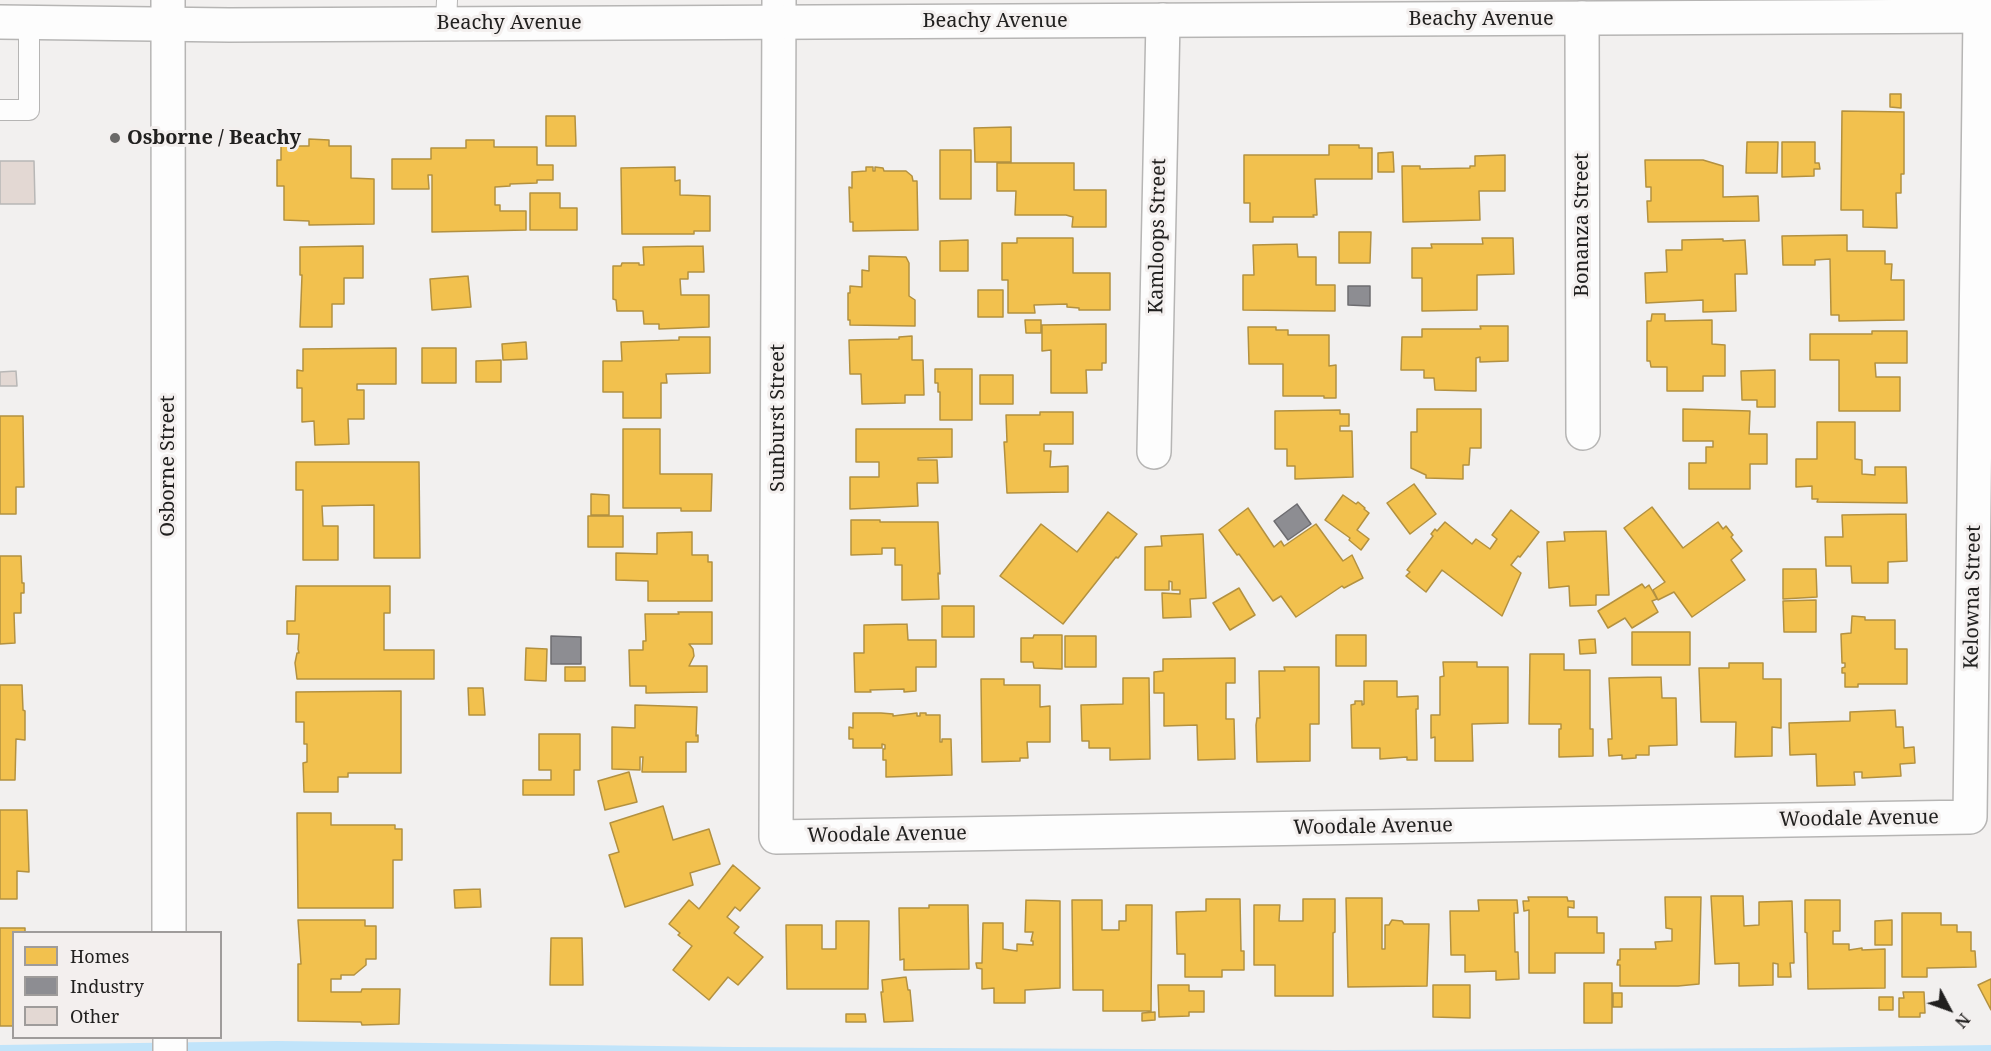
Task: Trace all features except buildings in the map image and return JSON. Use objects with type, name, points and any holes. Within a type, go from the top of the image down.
[{"type":"street","name":"Beachy Avenue","points":[[15,22],[168,12],[780,11],[1163,20],[1986,16]]},
{"type":"street","name":"Sunburst Street","points":[[776,837],[780,11]]},
{"type":"street","name":"Osborne Street","points":[[168,12],[170,931]]},
{"type":"street","name":"Kelowna Street","points":[[1970,817],[1986,16]]},
{"type":"street","name":"Bonanza Street","points":[[1582,18],[1583,433]]},
{"type":"street","name":"Kamloops Street","points":[[1154,452],[1163,20]]},
{"type":"street","name":"Woodale Avenue","points":[[776,837],[1970,817]]},
{"type":"lane","points":[[0,110],[28,110],[15,22]]},
{"type":"water","points":[[277,1041],[734,1047],[1338,1050],[1991,1045],[1991,1051],[0,1051],[0,1045]]},
{"type":"place","name":"Osborne / Beachy","points":[[115,138]]}]
